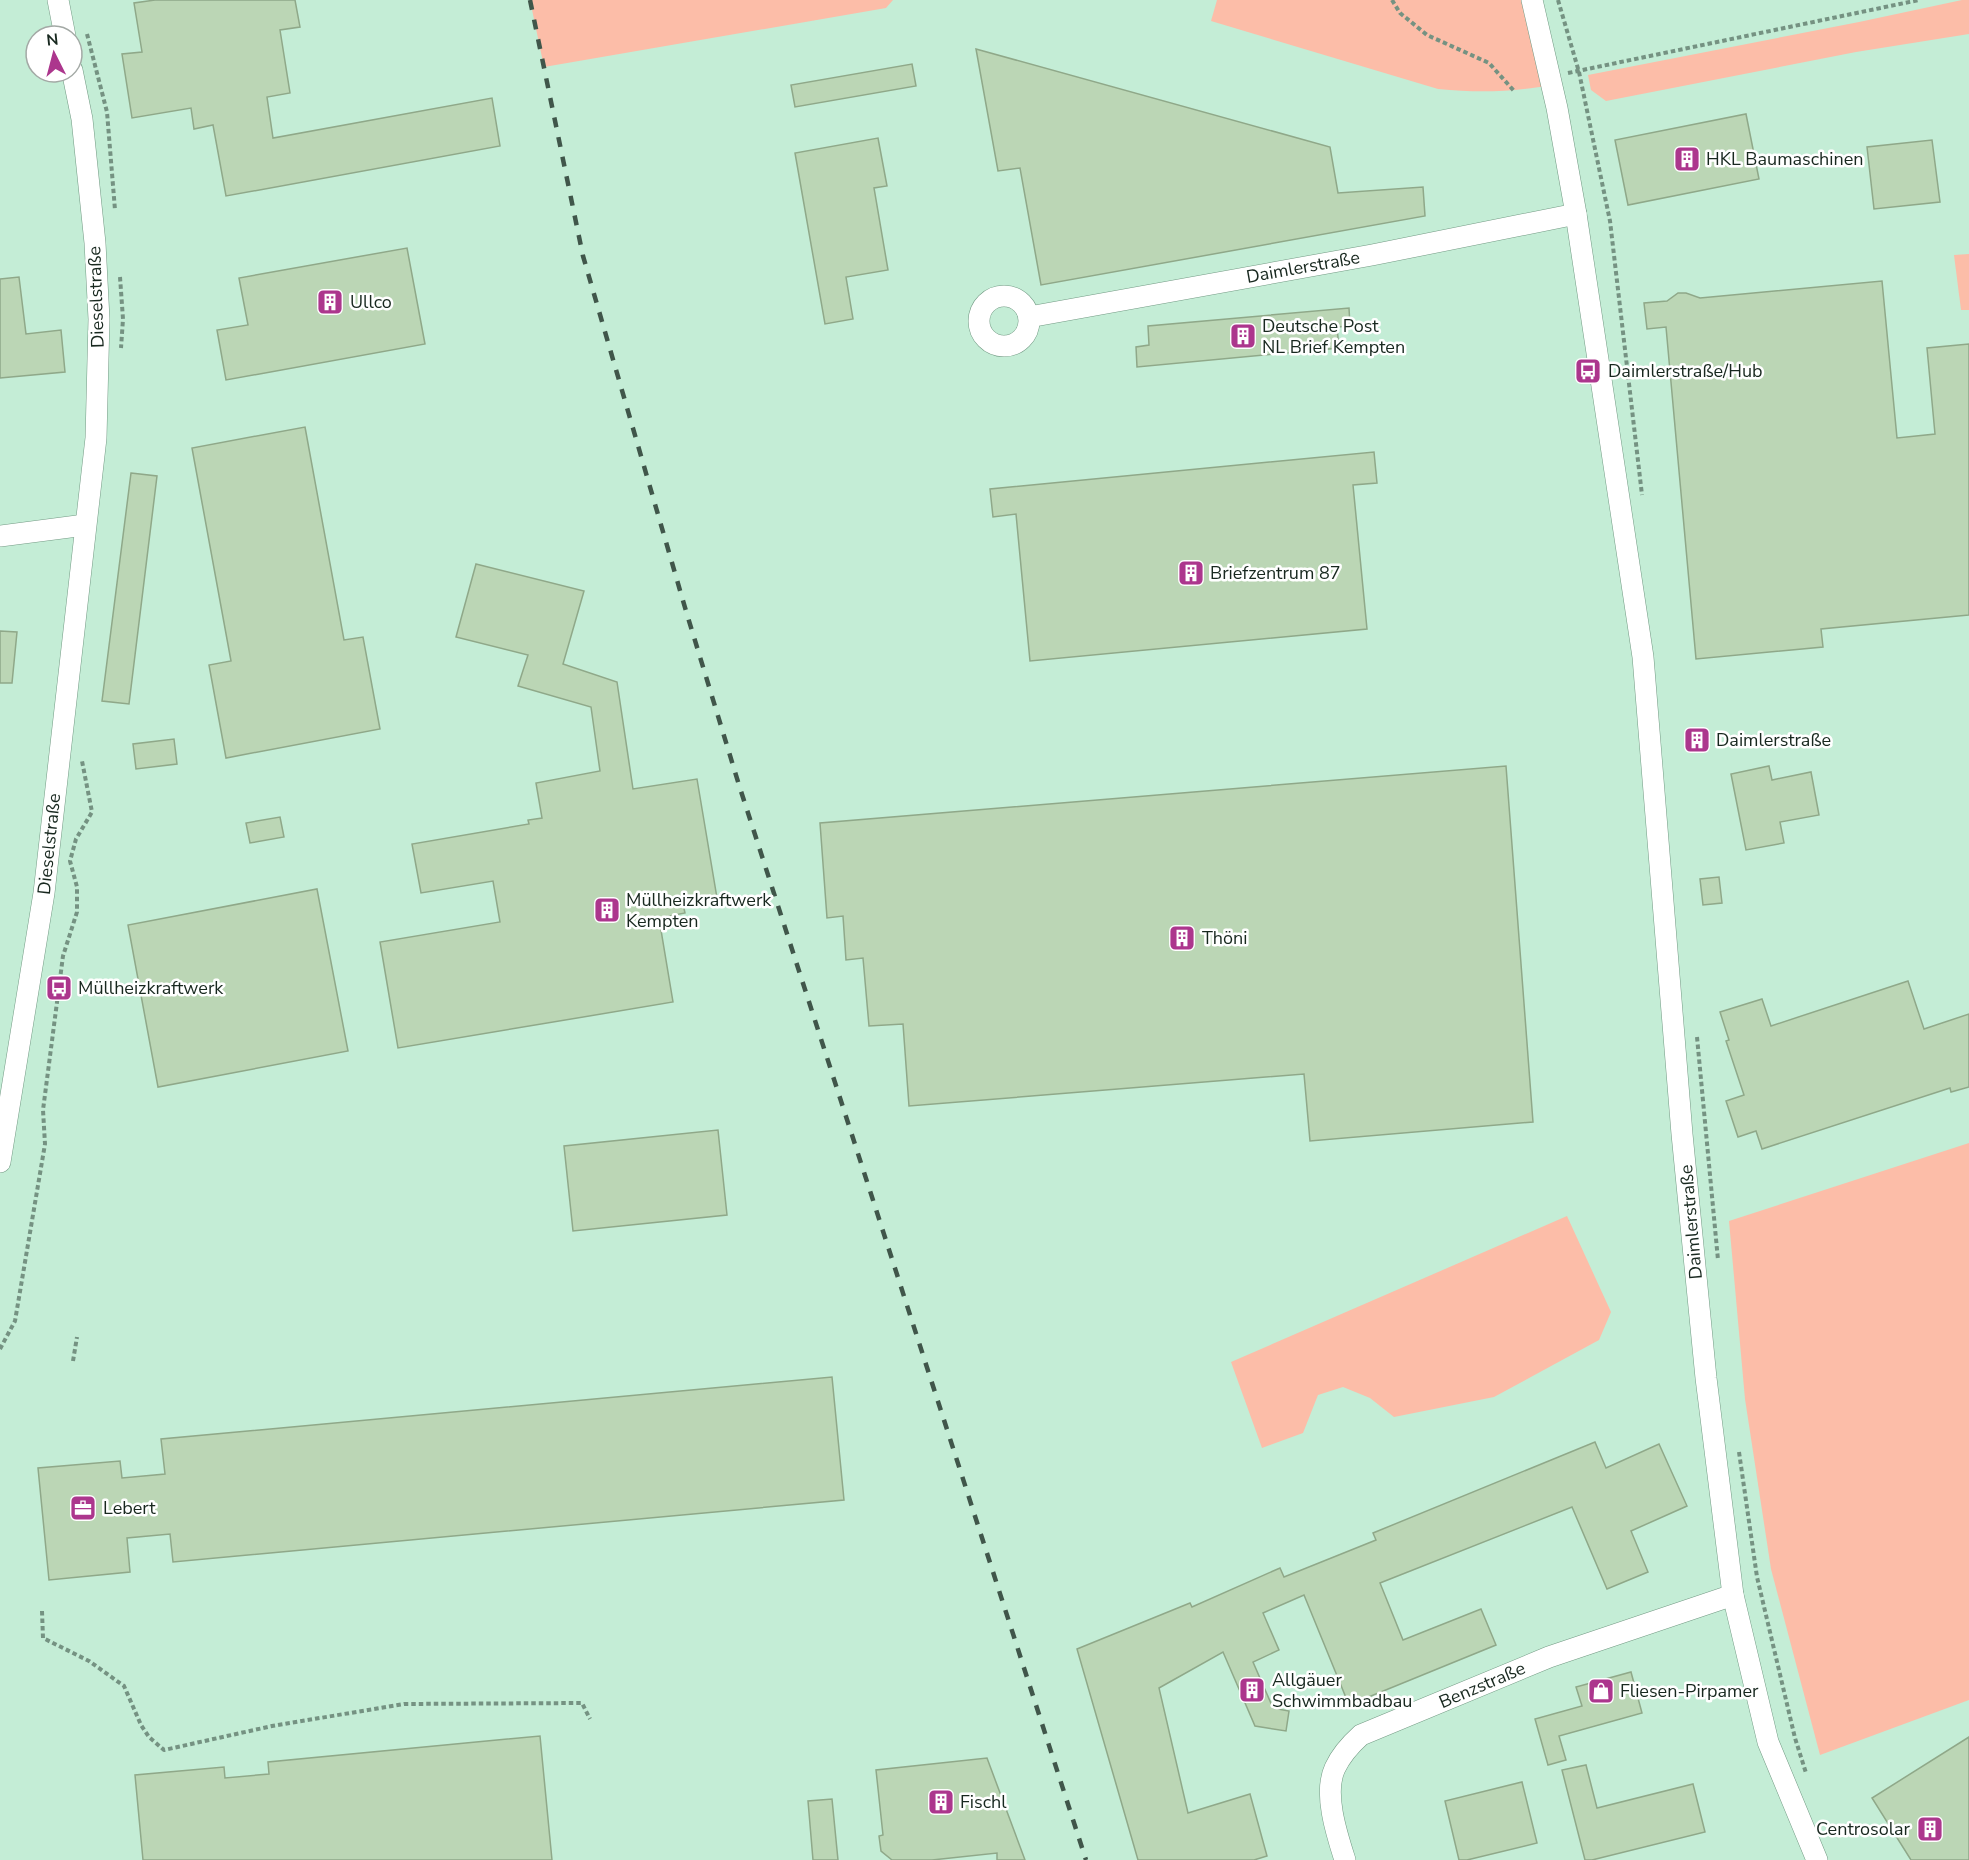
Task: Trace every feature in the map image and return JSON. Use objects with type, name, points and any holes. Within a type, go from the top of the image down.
[{"type":"street","points":[[58,0],[63,24]]},
{"type":"street","name":"Daimlerstraße","points":[[1532,0],[1550,76],[1576,214],[1643,657],[1682,1134],[1706,1378],[1733,1595],[1768,1742],[1817,1860]]},
{"type":"street","name":"Dieselstraße","points":[[0,1162],[44,893],[96,438],[99,319],[95,243],[82,118],[75,84]]},
{"type":"street","name":"Daimlerstraße","points":[[1029,317],[1372,255],[1576,214]]},
{"type":"street","points":[[0,536],[85,525]]},
{"type":"street","name":"Benzstraße","points":[[1345,1860],[1330,1792],[1332,1776],[1335,1767],[1349,1746],[1362,1735],[1550,1657],[1733,1595]]},
{"type":"path","points":[[1392,0],[1400,14],[1427,35],[1489,63],[1515,92]]},
{"type":"path","points":[[1550,76],[1579,72],[1919,0]]},
{"type":"path","points":[[73,1361],[77,1337]]},
{"type":"path","points":[[42,1611],[43,1638],[89,1661],[124,1686],[141,1725],[149,1737],[164,1750],[272,1726],[404,1704],[582,1703],[590,1719]]},
{"type":"shaded area","points":[[530,0],[893,0],[886,8],[544,67]]},
{"type":"shaded area","points":[[1217,0],[1532,0],[1552,85],[1495,91],[1438,89],[1211,21]]},
{"type":"shaded area","points":[[1969,0],[1969,34],[1856,52],[1606,101],[1591,90],[1588,75]]},
{"type":"shaded area","points":[[1969,254],[1969,310],[1961,310],[1954,255]]},
{"type":"shaded area","points":[[1969,1143],[1969,1700],[1820,1755],[1771,1569],[1745,1399],[1729,1221]]},
{"type":"shaded area","points":[[1567,1216],[1611,1312],[1599,1340],[1494,1397],[1394,1417],[1370,1398],[1343,1387],[1318,1395],[1303,1433],[1262,1448],[1231,1362]]},
{"type":"building","points":[[155,0],[295,0],[300,27],[280,30],[290,93],[267,97],[273,138],[492,98],[500,146],[226,196],[213,125],[194,129],[191,108],[132,118],[122,54],[142,52],[134,3]]},
{"type":"building","points":[[976,49],[1330,147],[1338,193],[1423,187],[1425,216],[1041,285],[1020,168],[998,171]]},
{"type":"building","points":[[912,64],[916,86],[795,107],[791,85]]},
{"type":"building","name":"HKL Baumaschinen","points":[[1746,114],[1759,179],[1628,205],[1615,140]]},
{"type":"building","points":[[878,138],[887,186],[874,188],[888,270],[846,277],[853,319],[825,324],[795,153]]},
{"type":"building","points":[[1932,140],[1940,202],[1874,209],[1867,147]]},
{"type":"building","name":"Ullco","points":[[407,248],[425,344],[226,380],[217,330],[248,325],[239,278]]},
{"type":"building","points":[[19,277],[26,334],[61,330],[65,372],[0,378],[0,279]]},
{"type":"building","points":[[1882,281],[1897,438],[1935,434],[1927,348],[1969,344],[1969,615],[1821,629],[1823,647],[1696,659],[1666,327],[1647,329],[1644,303],[1667,301],[1678,293],[1700,298]]},
{"type":"building","name":"Deutsche Post NL Brief Kempten","points":[[1349,308],[1350,326],[1337,327],[1339,348],[1137,367],[1136,347],[1149,345],[1148,326]]},
{"type":"building","points":[[305,427],[344,640],[363,637],[380,729],[226,758],[209,665],[231,661],[192,448]]},
{"type":"building","name":"Briefzentrum 87","points":[[1374,452],[1377,483],[1353,485],[1367,629],[1030,661],[1016,514],[993,517],[990,489]]},
{"type":"building","points":[[131,473],[157,476],[129,704],[102,701]]},
{"type":"building","name":"Müllheizkraftwerk Kempten","points":[[476,564],[584,591],[563,664],[617,682],[633,789],[697,779],[717,898],[683,904],[685,913],[659,918],[673,1002],[398,1048],[380,942],[500,922],[493,881],[421,893],[412,844],[529,824],[528,820],[542,818],[536,783],[600,771],[591,707],[518,686],[528,655],[456,637]]},
{"type":"building","points":[[0,631],[17,632],[12,683],[0,683]]},
{"type":"building","points":[[174,739],[177,764],[136,769],[133,744]]},
{"type":"building","name":"Thöni","points":[[1506,766],[1533,1122],[1310,1141],[1304,1074],[909,1106],[903,1024],[869,1026],[863,958],[846,960],[843,916],[827,918],[820,823]]},
{"type":"building","points":[[1769,766],[1772,780],[1811,772],[1819,815],[1780,822],[1784,843],[1746,850],[1731,774]]},
{"type":"building","points":[[280,817],[284,837],[250,843],[246,823]]},
{"type":"building","points":[[1719,877],[1722,903],[1703,905],[1700,879]]},
{"type":"building","points":[[317,889],[348,1051],[158,1087],[128,925]]},
{"type":"building","points":[[1908,981],[1924,1029],[1969,1014],[1969,1087],[1951,1092],[1950,1088],[1762,1149],[1756,1131],[1738,1137],[1726,1101],[1744,1095],[1726,1041],[1729,1040],[1720,1012],[1762,999],[1771,1026]]},
{"type":"building","points":[[718,1130],[727,1215],[573,1231],[564,1146]]},
{"type":"building","points":[[832,1377],[844,1500],[173,1562],[170,1534],[127,1538],[130,1572],[49,1580],[38,1468],[120,1461],[122,1478],[165,1474],[161,1439]]},
{"type":"building","points":[[1595,1442],[1606,1468],[1659,1444],[1687,1506],[1631,1531],[1648,1572],[1607,1589],[1572,1507],[1380,1583],[1403,1640],[1481,1609],[1496,1645],[1349,1705],[1304,1595],[1263,1613],[1279,1650],[1253,1662],[1273,1708],[1289,1711],[1286,1731],[1255,1726],[1223,1652],[1159,1688],[1188,1813],[1250,1794],[1267,1856],[1254,1860],[1138,1860],[1077,1649],[1190,1603],[1192,1607],[1280,1568],[1284,1577],[1376,1540],[1373,1533]]},
{"type":"building","points":[[1631,1672],[1642,1713],[1559,1736],[1566,1760],[1548,1765],[1535,1719],[1582,1706],[1576,1687]]},
{"type":"building","points":[[540,1736],[552,1860],[143,1860],[135,1775],[224,1767],[225,1778],[269,1774],[268,1762]]},
{"type":"building","name":"Centrosolar","points":[[1969,1737],[1969,1860],[1911,1860],[1872,1798]]},
{"type":"building","name":"Fischl","points":[[987,1758],[1025,1860],[997,1860],[997,1853],[932,1860],[892,1860],[881,1851],[879,1836],[883,1835],[876,1770]]},
{"type":"building","points":[[1586,1765],[1597,1808],[1693,1784],[1705,1832],[1585,1860],[1562,1770]]},
{"type":"building","points":[[1522,1782],[1537,1843],[1459,1860],[1445,1801]]},
{"type":"building","points":[[832,1799],[838,1860],[813,1860],[808,1801]]},
{"type":"railway","points":[[530,0],[583,256],[686,611],[739,785],[1086,1860]]},
{"type":"place","name":"HKL Baumaschinen","points":[[1687,159]]},
{"type":"place","name":"Ullco","points":[[330,302]]},
{"type":"place","name":"Deutsche Post NL Brief Kempten","points":[[1243,336]]},
{"type":"place","name":"Daimlerstraße/Hub","points":[[1588,371]]},
{"type":"place","name":"Briefzentrum 87","points":[[1191,573]]},
{"type":"place","name":"Daimlerstraße","points":[[1697,740]]},
{"type":"place","name":"Müllheizkraftwerk Kempten","points":[[607,910]]},
{"type":"place","name":"Thöni","points":[[1182,938]]},
{"type":"place","name":"Müllheizkraftwerk","points":[[59,988]]},
{"type":"place","name":"Lebert","points":[[83,1508]]},
{"type":"place","name":"Allgäuer Schwimmbadbau","points":[[1252,1690]]},
{"type":"place","name":"Fliesen-Pirpamer","points":[[1601,1691]]},
{"type":"place","name":"Fischl","points":[[941,1802]]},
{"type":"place","name":"Centrosolar","points":[[1930,1829]]}]
